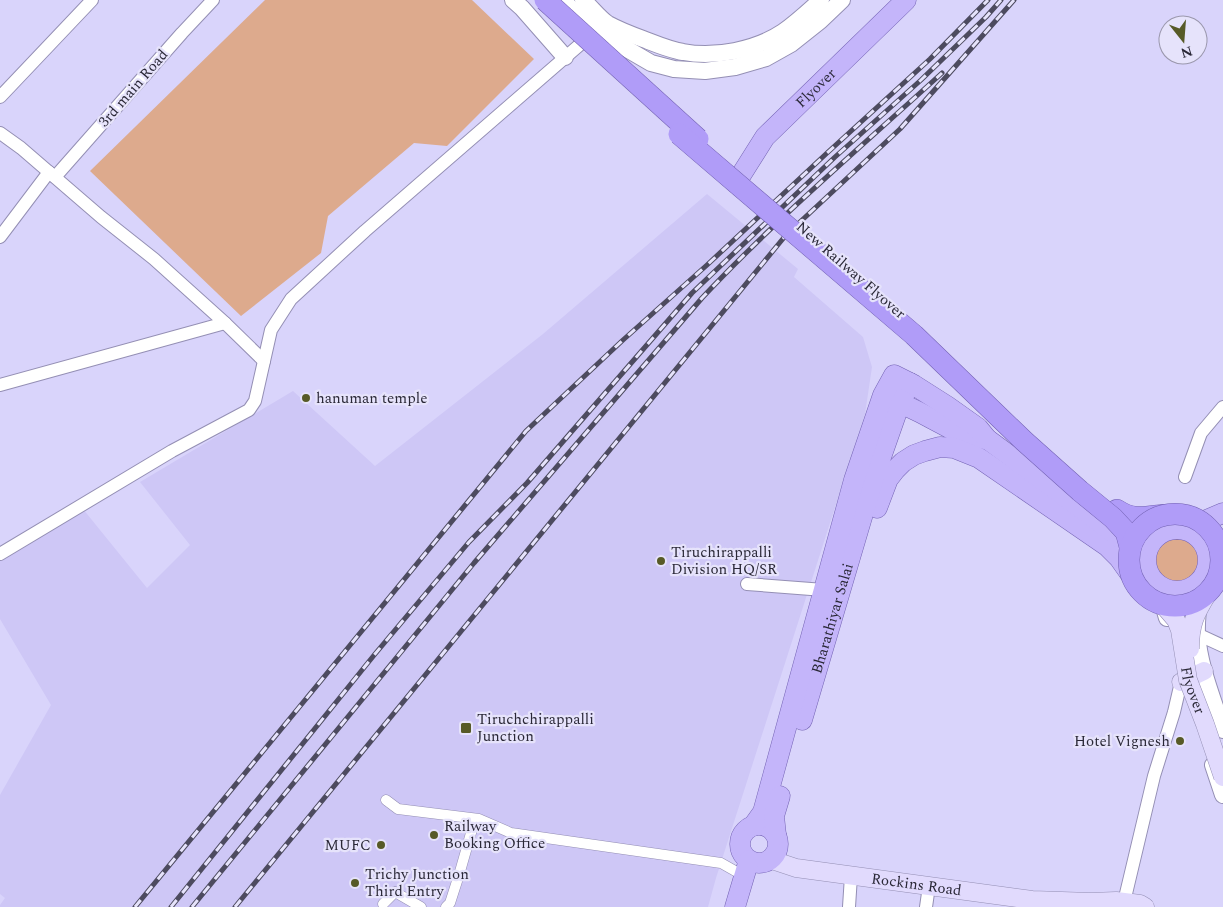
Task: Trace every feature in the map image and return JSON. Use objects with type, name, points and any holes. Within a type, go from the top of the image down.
[{"type":"highway","name":"New Railway Flyover","points":[[530,0],[679,134],[734,176],[912,323],[1042,444],[1117,510],[1134,518],[1165,526],[1177,514],[1189,516],[1200,521]]},
{"type":"highway","name":"New Railway Flyover","points":[[545,0],[721,160],[734,176],[914,335],[1024,441],[1113,518],[1126,532],[1130,547]]},
{"type":"highway","points":[[1200,521],[1212,521],[1223,518]]},
{"type":"highway","points":[[1165,526],[1153,520],[1143,527],[1135,536],[1130,547],[1129,562],[1145,578],[1138,589],[1150,599],[1164,606],[1180,606],[1195,602],[1206,581],[1217,582],[1222,569],[1223,547],[1211,530],[1200,521]]},
{"type":"main road","name":"Flyover","points":[[734,176],[751,143],[786,104],[893,0]]},
{"type":"main road","name":"Flyover","points":[[734,176],[765,137],[906,0]]},
{"type":"main road","name":"Bharathiyar Salai","points":[[749,907],[759,875],[833,588],[854,480],[892,399],[894,375],[947,406],[978,428],[987,440]]},
{"type":"main road","points":[[892,399],[968,438],[987,440],[1126,542],[1145,578]]},
{"type":"main road","points":[[833,588],[856,572],[883,491],[892,475],[903,462],[914,455],[940,448],[954,448],[979,458],[1107,546],[1145,578],[1165,589],[1175,592],[1206,581],[1208,554],[1201,540],[1192,533],[1165,526]]},
{"type":"main road","points":[[1109,529],[1124,536],[1143,538],[1165,526],[1197,524],[1223,513]]},
{"type":"main road","points":[[1145,578],[1148,548],[1165,526]]},
{"type":"main road","name":"Flyover","points":[[1206,581],[1191,626],[1190,652],[1193,670],[1223,759]]},
{"type":"main road","name":"Bharathiyar Salai","points":[[763,857],[741,852],[740,839],[742,834],[752,826],[763,812],[833,588]]},
{"type":"main road","name":"Flyover","points":[[1164,606],[1176,620],[1180,630],[1188,680],[1223,777]]},
{"type":"main road","points":[[1181,682],[1204,671]]},
{"type":"main road","points":[[752,826],[768,827],[763,857]]},
{"type":"main road","name":"Bharathiyar Salai","points":[[735,907],[763,857]]},
{"type":"main road","name":"Rockins Road","points":[[763,857],[796,868],[1032,900],[1066,900],[1101,904],[1124,902],[1140,904],[1145,907]]},
{"type":"main road","name":"Rockins Road","points":[[763,857],[804,859],[871,871],[1038,892],[1066,900]]},
{"type":"street","points":[[0,97],[92,0]]},
{"type":"street","name":"3rd main Road","points":[[0,237],[52,175],[213,0]]},
{"type":"street","points":[[513,0],[565,58]]},
{"type":"street","points":[[562,0],[651,63],[674,69],[706,71],[735,67],[766,58],[791,44],[820,21],[842,0]]},
{"type":"street","points":[[583,0],[602,27],[663,47],[684,52],[709,53],[734,52],[759,44],[782,32],[821,0]]},
{"type":"street","points":[[0,554],[172,451],[249,410],[255,401],[271,330],[290,298],[602,27]]},
{"type":"street","points":[[0,133],[21,148],[101,217],[154,259],[225,322],[264,361]]},
{"type":"street","points":[[0,386],[225,322]]},
{"type":"street","points":[[1185,477],[1202,433],[1223,407]]},
{"type":"street","points":[[1145,578],[1170,626],[1181,682],[1223,795]]},
{"type":"street","points":[[1206,581],[1197,614],[1197,634],[1204,671],[1223,730]]},
{"type":"street","points":[[747,584],[833,588]]},
{"type":"street","points":[[1197,634],[1223,646]]},
{"type":"street","points":[[1124,902],[1154,776],[1174,712],[1181,682]]},
{"type":"street","points":[[386,800],[398,809],[475,818],[511,833],[721,863],[763,857]]},
{"type":"street","points":[[446,907],[450,903],[475,818]]},
{"type":"street","points":[[849,907],[851,876]]},
{"type":"street","points":[[926,907],[929,886]]},
{"type":"street","points":[[383,904],[395,892],[421,907]]},
{"type":"shaded area","points":[[265,0],[472,0],[534,59],[447,146],[414,143],[328,216],[321,253],[241,316],[90,171]]},
{"type":"shaded area","points":[[707,194],[798,269],[794,277],[863,337],[872,367],[865,414],[708,907],[0,907],[5,898],[0,894],[0,795],[51,705],[0,619],[0,559],[83,509],[147,588],[190,545],[140,482],[293,391],[375,466],[543,334]]},
{"type":"shaded area","points":[[1177,534],[1187,536],[1195,542],[1201,550],[1203,560],[1201,570],[1195,578],[1187,584],[1177,586],[1167,584],[1159,578],[1153,570],[1151,560],[1153,550],[1159,542],[1167,536]]},
{"type":"railway","points":[[135,907],[526,431],[930,59],[988,0]]},
{"type":"railway","points":[[171,907],[375,654],[469,542],[527,483],[692,293],[835,157],[921,80],[1001,0]]},
{"type":"railway","points":[[235,907],[786,235],[900,129],[1014,0]]},
{"type":"railway","points":[[192,907],[474,563],[702,298],[790,211],[942,73]]},
{"type":"place","name":"hanuman temple","points":[[306,398]]},
{"type":"place","name":"Tiruchirappalli Division HQ/SR","points":[[661,561]]},
{"type":"place","name":"Tiruchchirappalli Junction","points":[[466,728]]},
{"type":"place","name":"Hotel Vignesh","points":[[1180,741]]},
{"type":"place","name":"Railway Booking Office","points":[[434,835]]},
{"type":"place","name":"MUFC","points":[[381,845]]},
{"type":"place","name":"Trichy Junction Third Entry","points":[[355,883]]}]
